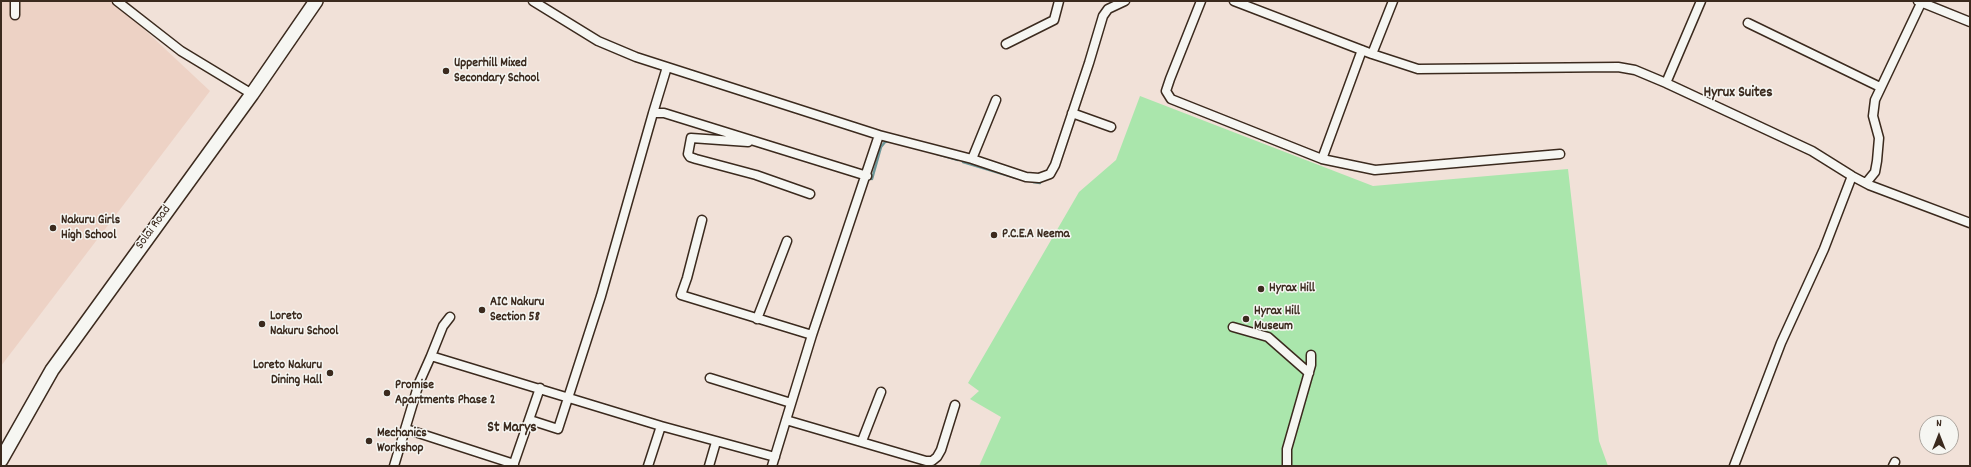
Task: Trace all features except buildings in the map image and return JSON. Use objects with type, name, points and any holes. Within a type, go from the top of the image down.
[{"type":"highway","name":"Solai Road","points":[[1,460],[41,387],[79,332],[252,94],[316,1]]},
{"type":"highway","points":[[1,442],[41,387]]},
{"type":"street","points":[[15,1],[15,15]]},
{"type":"street","points":[[117,1],[181,51],[252,94]]},
{"type":"street","points":[[533,1],[543,4],[598,41],[636,57],[879,135],[972,159],[1026,177],[1039,178],[1050,174],[1055,165],[1103,16],[1108,9],[1125,1]]},
{"type":"street","points":[[1006,44],[1054,20],[1059,1]]},
{"type":"street","points":[[1201,1],[1170,78],[1166,92],[1171,99],[1322,159],[1375,170],[1560,154]]},
{"type":"street","points":[[1234,1],[1372,54],[1418,69],[1618,67],[1635,70],[1812,151],[1866,183],[1970,223]]},
{"type":"street","points":[[1372,54],[1393,1]]},
{"type":"street","points":[[1666,83],[1701,1]]},
{"type":"street","points":[[1866,183],[1876,172],[1879,138],[1873,116],[1875,100],[1920,1],[1970,22]]},
{"type":"street","points":[[1748,23],[1880,87]]},
{"type":"street","points":[[1322,159],[1362,50]]},
{"type":"street","points":[[530,420],[558,429],[601,296],[667,67]]},
{"type":"street","points":[[972,159],[996,100]]},
{"type":"street","points":[[653,113],[664,114],[764,143],[867,176]]},
{"type":"street","points":[[1072,113],[1111,127]]},
{"type":"street","points":[[772,466],[812,335],[867,176],[879,135]]},
{"type":"street","points":[[764,143],[691,138],[688,154],[696,160],[756,175],[810,194]]},
{"type":"street","points":[[1734,466],[1781,343],[1824,248],[1852,176]]},
{"type":"street","points":[[702,220],[681,295],[812,335]]},
{"type":"street","points":[[758,319],[787,241]]},
{"type":"street","points":[[394,466],[420,383],[443,326],[450,317]]},
{"type":"street","points":[[1233,327],[1268,338],[1309,373]]},
{"type":"street","points":[[1287,466],[1287,449],[1309,373],[1311,355]]},
{"type":"street","points":[[431,356],[661,426],[775,457]]},
{"type":"street","points":[[710,378],[791,403]]},
{"type":"street","points":[[406,429],[513,465],[540,388]]},
{"type":"street","points":[[862,441],[881,392]]},
{"type":"street","points":[[786,420],[862,441],[918,460],[932,461],[937,458],[941,450],[955,405]]},
{"type":"street","points":[[648,466],[661,426]]},
{"type":"street","points":[[709,466],[716,442]]},
{"type":"shaded area","name":"Nakuru Girls High School","points":[[1,1],[114,1],[210,91],[1,366]]},
{"type":"green space","points":[[1140,96],[1373,186],[1568,169],[1599,441],[1608,466],[979,466],[1001,417],[970,399],[979,391],[968,383],[1079,192],[1116,160]]},
{"type":"waterway","points":[[872,179],[881,147],[885,142],[890,140]]},
{"type":"waterway","points":[[937,154],[958,160]]},
{"type":"waterway","points":[[963,162],[1016,178]]},
{"type":"waterway","points":[[1033,182],[1040,183]]},
{"type":"place","name":"Upperhill Mixed Secondary School","points":[[446,71]]},
{"type":"place","name":"Nakuru Girls High School","points":[[53,228]]},
{"type":"place","name":"P.C.E.A Neema","points":[[994,235]]},
{"type":"place","name":"Hyrax Hill","points":[[1261,289]]},
{"type":"place","name":"AIC Nakuru Section 58","points":[[482,310]]},
{"type":"place","name":"Hyrax Hill Museum","points":[[1246,319]]},
{"type":"place","name":"Loreto Nakuru School","points":[[262,324]]},
{"type":"place","name":"Loreto Nakuru Dining Hall","points":[[330,373]]},
{"type":"place","name":"Promise Apartments Phase 2","points":[[387,393]]},
{"type":"place","name":"Mechanics Workshop","points":[[369,441]]},
{"type":"district","name":"Hyrux Suites","points":[[1738,94]]},
{"type":"district","name":"St Marys","points":[[512,429]]}]
